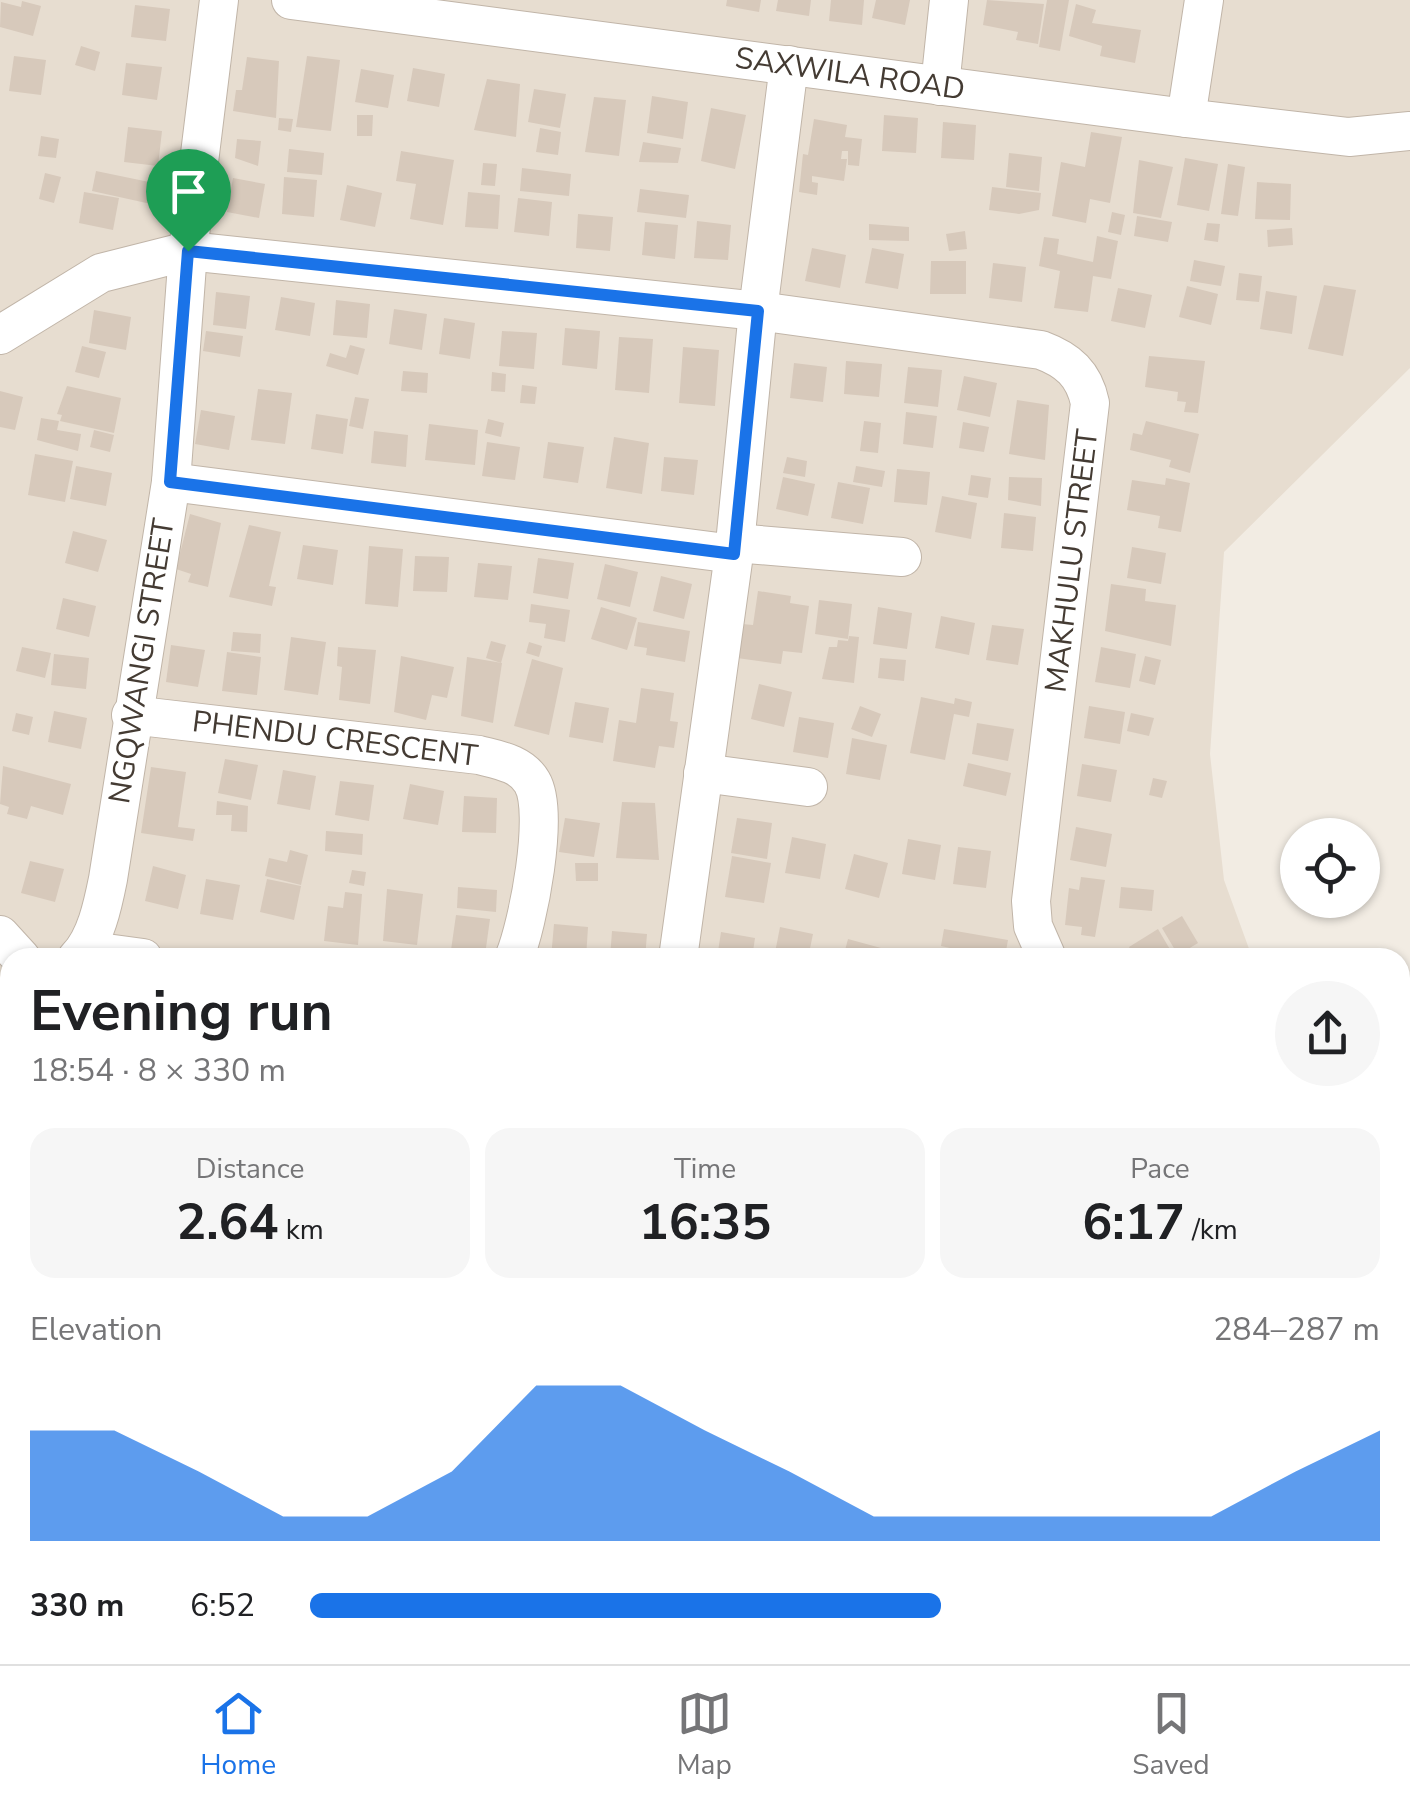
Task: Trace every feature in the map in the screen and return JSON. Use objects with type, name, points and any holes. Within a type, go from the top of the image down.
[{"type":"street","name":"NGQWANGI STREET","points":[[83,948],[108,879],[170,482],[188,251],[219,0]]},
{"type":"street","name":"SAXWILA ROAD","points":[[291,0],[419,8],[789,66],[1186,118],[1349,137],[1410,131]]},
{"type":"street","points":[[940,86],[949,0]]},
{"type":"street","points":[[1186,118],[1204,0]]},
{"type":"street","points":[[679,948],[735,548],[758,311],[789,66]]},
{"type":"street","points":[[0,335],[101,273],[188,251],[758,311]]},
{"type":"street","name":"MAKHULU STREET","points":[[758,311],[1041,350],[1076,371],[1088,390],[1090,403],[1069,596],[1031,901],[1033,926],[1043,948]]},
{"type":"street","points":[[170,482],[735,548],[902,557]]},
{"type":"street","name":"PHENDU CRESCENT","points":[[131,715],[462,752],[520,768],[535,786],[538,834],[516,948]]},
{"type":"street","points":[[704,773],[808,787]]},
{"type":"shaded area","points":[[0,0],[1410,0],[1410,368],[1224,552],[1210,754],[1224,880],[1249,948],[0,948]]},
{"type":"building","points":[[727,0],[761,0],[759,12],[726,6]]},
{"type":"building","points":[[778,0],[811,0],[809,16],[776,11]]},
{"type":"building","points":[[831,0],[864,0],[862,25],[829,21]]},
{"type":"building","points":[[876,0],[910,0],[905,25],[872,18]]},
{"type":"building","points":[[987,0],[1044,4],[1038,44],[1016,40],[1018,32],[983,25]]},
{"type":"building","points":[[1047,0],[1069,0],[1060,51],[1039,47]]},
{"type":"building","points":[[22,1],[41,6],[33,36],[0,27],[1,2],[21,7]]},
{"type":"building","points":[[1076,4],[1096,10],[1092,23],[1141,30],[1135,63],[1100,56],[1102,46],[1069,36]]},
{"type":"building","points":[[135,5],[170,9],[166,41],[131,37]]},
{"type":"building","points":[[81,46],[100,52],[95,71],[75,65]]},
{"type":"building","points":[[14,56],[46,60],[41,95],[9,91]]},
{"type":"building","points":[[307,56],[340,60],[331,131],[296,127]]},
{"type":"building","points":[[247,57],[279,61],[276,118],[233,111],[236,90],[242,90]]},
{"type":"building","points":[[126,63],[162,67],[157,100],[122,95]]},
{"type":"building","points":[[413,68],[445,74],[439,107],[407,101]]},
{"type":"building","points":[[361,69],[394,75],[388,108],[355,102]]},
{"type":"building","points":[[487,79],[520,84],[516,137],[474,130]]},
{"type":"building","points":[[534,89],[566,94],[560,128],[528,122]]},
{"type":"building","points":[[652,96],[688,102],[683,139],[647,133]]},
{"type":"building","points":[[594,97],[626,100],[619,156],[585,152]]},
{"type":"building","points":[[711,108],[746,115],[735,169],[701,161]]},
{"type":"building","points":[[357,115],[373,115],[372,136],[357,136]]},
{"type":"building","points":[[884,115],[918,118],[916,153],[882,151]]},
{"type":"building","points":[[279,118],[293,119],[291,132],[278,130]]},
{"type":"building","points":[[814,119],[847,125],[845,137],[862,139],[859,166],[848,165],[848,151],[842,151],[841,159],[847,159],[844,181],[812,176],[812,182],[818,183],[817,195],[799,192],[803,154],[808,155]]},
{"type":"building","points":[[943,122],[976,125],[974,160],[941,158]]},
{"type":"building","points":[[128,127],[162,131],[158,166],[124,162]]},
{"type":"building","points":[[540,128],[561,132],[558,155],[536,152]]},
{"type":"building","points":[[1091,132],[1122,137],[1110,203],[1090,199],[1086,223],[1052,216],[1061,162],[1085,167]]},
{"type":"building","points":[[41,136],[59,139],[56,158],[38,156]]},
{"type":"building","points":[[237,139],[261,141],[258,166],[235,158]]},
{"type":"building","points":[[643,142],[681,148],[678,163],[639,162]]},
{"type":"building","points":[[289,149],[324,153],[322,175],[287,172]]},
{"type":"building","points":[[401,151],[454,160],[443,225],[410,219],[416,184],[396,181]]},
{"type":"building","points":[[1009,153],[1042,157],[1039,191],[1006,187]]},
{"type":"building","points":[[1185,158],[1218,164],[1209,211],[1177,205]]},
{"type":"building","points":[[1139,160],[1173,167],[1161,218],[1133,213]]},
{"type":"building","points":[[483,163],[497,164],[495,186],[481,185]]},
{"type":"building","points":[[1228,164],[1245,167],[1238,216],[1221,214]]},
{"type":"building","points":[[522,168],[571,174],[569,196],[520,191]]},
{"type":"building","points":[[96,171],[154,183],[151,204],[92,191]]},
{"type":"building","points":[[45,173],[61,177],[54,203],[39,199]]},
{"type":"building","points":[[284,177],[317,180],[314,217],[282,214]]},
{"type":"building","points":[[233,178],[265,184],[259,218],[227,212]]},
{"type":"building","points":[[1257,182],[1291,184],[1290,220],[1255,219]]},
{"type":"building","points":[[347,185],[382,193],[375,227],[340,220]]},
{"type":"building","points":[[992,187],[1041,193],[1039,210],[1019,214],[989,210]]},
{"type":"building","points":[[640,189],[689,195],[686,218],[637,212]]},
{"type":"building","points":[[84,192],[119,198],[113,230],[79,223]]},
{"type":"building","points":[[468,192],[500,195],[498,229],[465,227]]},
{"type":"building","points":[[518,198],[552,202],[549,236],[514,232]]},
{"type":"building","points":[[1112,212],[1125,215],[1121,235],[1108,232]]},
{"type":"building","points":[[578,214],[613,217],[610,251],[576,248]]},
{"type":"building","points":[[1137,216],[1172,222],[1168,242],[1134,236]]},
{"type":"building","points":[[697,221],[731,225],[728,260],[694,258]]},
{"type":"building","points":[[645,222],[678,225],[675,259],[642,255]]},
{"type":"building","points":[[1207,223],[1220,224],[1218,242],[1204,240]]},
{"type":"building","points":[[869,224],[909,227],[909,241],[869,240]]},
{"type":"building","points":[[1292,228],[1293,245],[1268,247],[1267,230]]},
{"type":"building","points":[[965,231],[967,249],[949,251],[946,234]]},
{"type":"building","points":[[1097,236],[1118,241],[1111,279],[1093,276],[1088,312],[1054,308],[1060,271],[1039,266],[1044,237],[1059,239],[1057,254],[1093,262]]},
{"type":"building","points":[[812,248],[846,255],[840,288],[805,281]]},
{"type":"building","points":[[872,248],[904,254],[898,289],[865,283]]},
{"type":"building","points":[[1194,260],[1225,266],[1221,286],[1190,281]]},
{"type":"building","points":[[931,261],[966,261],[966,294],[930,294]]},
{"type":"building","points":[[993,263],[1026,267],[1022,302],[989,298]]},
{"type":"building","points":[[1239,273],[1262,276],[1259,302],[1236,300]]},
{"type":"building","points":[[1324,285],[1356,290],[1343,356],[1308,349]]},
{"type":"building","points":[[1187,286],[1218,294],[1211,325],[1179,317]]},
{"type":"building","points":[[1118,288],[1152,295],[1145,328],[1111,321]]},
{"type":"building","points":[[1266,291],[1297,296],[1292,334],[1260,329]]},
{"type":"building","points":[[216,292],[250,296],[246,329],[213,325]]},
{"type":"building","points":[[281,297],[315,303],[310,336],[275,330]]},
{"type":"building","points":[[336,300],[370,304],[367,338],[333,335]]},
{"type":"building","points":[[394,309],[427,314],[422,350],[389,344]]},
{"type":"building","points":[[94,310],[131,317],[126,350],[89,343]]},
{"type":"building","points":[[444,318],[475,323],[470,359],[439,354]]},
{"type":"building","points":[[565,328],[600,331],[597,369],[562,365]]},
{"type":"building","points":[[206,331],[243,336],[240,357],[203,351]]},
{"type":"building","points":[[502,331],[537,333],[534,369],[499,366]]},
{"type":"building","points":[[619,337],[653,339],[649,393],[615,390]]},
{"type":"building","points":[[350,345],[365,349],[358,375],[326,366],[330,353],[346,358]]},
{"type":"building","points":[[82,346],[106,352],[99,378],[75,372]]},
{"type":"building","points":[[683,347],[719,350],[715,406],[679,403]]},
{"type":"building","points":[[1149,356],[1205,361],[1198,413],[1184,412],[1186,402],[1177,401],[1178,392],[1145,387]]},
{"type":"building","points":[[846,361],[882,364],[879,397],[844,394]]},
{"type":"building","points":[[794,363],[827,367],[823,402],[790,398]]},
{"type":"building","points":[[908,367],[942,370],[938,407],[904,403]]},
{"type":"building","points":[[403,371],[428,373],[427,393],[401,391]]},
{"type":"building","points":[[492,372],[506,374],[505,392],[491,391]]},
{"type":"building","points":[[964,376],[997,383],[990,417],[957,410]]},
{"type":"building","points":[[522,385],[537,387],[535,404],[520,403]]},
{"type":"building","points":[[67,386],[121,398],[114,433],[60,421],[62,415],[57,414]]},
{"type":"building","points":[[258,389],[292,393],[285,444],[251,440]]},
{"type":"building","points":[[0,391],[23,397],[15,430],[0,427]]},
{"type":"building","points":[[355,397],[369,399],[363,429],[349,426]]},
{"type":"building","points":[[1017,400],[1049,405],[1045,460],[1009,454]]},
{"type":"building","points":[[201,410],[235,416],[229,450],[195,444]]},
{"type":"building","points":[[906,412],[937,416],[933,448],[903,444]]},
{"type":"building","points":[[316,414],[348,419],[343,454],[311,449]]},
{"type":"building","points":[[41,418],[59,421],[57,430],[81,434],[78,451],[37,440]]},
{"type":"building","points":[[488,419],[504,423],[501,437],[485,433]]},
{"type":"building","points":[[864,421],[881,423],[878,453],[860,451]]},
{"type":"building","points":[[1146,421],[1199,434],[1190,473],[1169,467],[1171,460],[1130,450],[1133,433],[1142,435]]},
{"type":"building","points":[[963,422],[989,427],[984,452],[959,448]]},
{"type":"building","points":[[429,424],[478,430],[475,465],[425,460]]},
{"type":"building","points":[[94,430],[114,435],[110,452],[90,447]]},
{"type":"building","points":[[374,431],[408,435],[406,467],[371,463]]},
{"type":"building","points":[[614,437],[649,443],[642,494],[606,488]]},
{"type":"building","points":[[487,442],[520,447],[515,480],[482,476]]},
{"type":"building","points":[[548,442],[584,447],[578,483],[543,478]]},
{"type":"building","points":[[35,454],[73,461],[65,502],[28,495]]},
{"type":"building","points":[[664,457],[698,460],[694,495],[661,491]]},
{"type":"building","points":[[787,457],[807,461],[805,477],[783,473]]},
{"type":"building","points":[[76,466],[112,473],[106,506],[70,499]]},
{"type":"building","points":[[856,466],[885,471],[882,487],[853,482]]},
{"type":"building","points":[[897,469],[930,472],[927,505],[894,502]]},
{"type":"building","points":[[971,475],[991,478],[988,498],[968,495]]},
{"type":"building","points":[[783,477],[815,484],[808,516],[776,509]]},
{"type":"building","points":[[1009,477],[1042,478],[1041,506],[1008,500]]},
{"type":"building","points":[[1166,478],[1190,483],[1181,532],[1158,528],[1160,516],[1127,510],[1132,480],[1165,485]]},
{"type":"building","points":[[838,482],[870,488],[863,524],[831,518]]},
{"type":"building","points":[[942,496],[977,503],[971,539],[935,532]]},
{"type":"building","points":[[1004,513],[1036,517],[1033,551],[1001,548]]},
{"type":"building","points":[[190,514],[221,523],[208,587],[188,582],[191,574],[176,569]]},
{"type":"building","points":[[249,525],[281,532],[269,586],[276,587],[272,606],[229,597]]},
{"type":"building","points":[[73,531],[107,540],[98,572],[65,563]]},
{"type":"building","points":[[303,545],[338,550],[333,585],[297,579]]},
{"type":"building","points":[[369,546],[403,549],[398,607],[365,604]]},
{"type":"building","points":[[1132,547],[1166,553],[1161,584],[1127,578]]},
{"type":"building","points":[[415,556],[449,557],[447,592],[413,591]]},
{"type":"building","points":[[538,558],[574,563],[568,599],[533,593]]},
{"type":"building","points":[[478,563],[512,566],[508,600],[474,597]]},
{"type":"building","points":[[605,564],[638,572],[630,607],[597,599]]},
{"type":"building","points":[[661,576],[692,584],[684,619],[653,611]]},
{"type":"building","points":[[1111,584],[1146,589],[1145,601],[1176,605],[1171,646],[1105,631]]},
{"type":"building","points":[[758,591],[791,596],[790,603],[809,606],[802,653],[783,651],[781,664],[737,658],[742,624],[753,625]]},
{"type":"building","points":[[63,598],[96,606],[89,637],[56,629]]},
{"type":"building","points":[[819,600],[852,604],[848,639],[815,634]]},
{"type":"building","points":[[531,604],[570,610],[565,642],[544,638],[546,624],[529,622]]},
{"type":"building","points":[[601,607],[637,618],[627,650],[591,639]]},
{"type":"building","points":[[878,607],[912,613],[907,649],[873,644]]},
{"type":"building","points":[[941,616],[975,623],[969,655],[935,648]]},
{"type":"building","points":[[638,622],[690,631],[685,662],[646,655],[647,648],[634,646]]},
{"type":"building","points":[[992,625],[1024,629],[1018,665],[986,660]]},
{"type":"building","points":[[233,632],[261,634],[260,653],[231,651]]},
{"type":"building","points":[[849,636],[859,637],[854,683],[822,679],[829,647],[837,647],[838,640],[848,641]]},
{"type":"building","points":[[291,637],[326,642],[318,695],[284,690]]},
{"type":"building","points":[[491,641],[506,645],[501,663],[486,658]]},
{"type":"building","points":[[529,642],[542,646],[539,657],[526,653]]},
{"type":"building","points":[[171,645],[205,650],[198,687],[166,682]]},
{"type":"building","points":[[22,647],[51,653],[45,678],[16,671]]},
{"type":"building","points":[[338,647],[376,650],[370,704],[339,700],[342,667],[337,666]]},
{"type":"building","points":[[1101,647],[1136,654],[1130,688],[1095,682]]},
{"type":"building","points":[[227,652],[261,657],[257,695],[222,691]]},
{"type":"building","points":[[54,654],[89,658],[86,689],[51,685]]},
{"type":"building","points":[[401,656],[454,667],[447,698],[432,695],[426,720],[394,712]]},
{"type":"building","points":[[1145,656],[1161,660],[1155,685],[1139,681]]},
{"type":"building","points":[[467,657],[502,663],[493,723],[461,716]]},
{"type":"building","points":[[880,658],[906,660],[904,681],[878,678]]},
{"type":"building","points":[[532,659],[563,668],[549,735],[514,726]]},
{"type":"building","points":[[759,684],[792,692],[784,727],[751,719]]},
{"type":"building","points":[[641,688],[674,693],[670,721],[678,722],[674,748],[659,746],[655,768],[613,761],[619,720],[636,723]]},
{"type":"building","points":[[921,697],[954,704],[955,698],[972,702],[969,717],[954,714],[945,760],[910,753]]},
{"type":"building","points":[[575,702],[609,708],[603,743],[569,737]]},
{"type":"building","points":[[860,706],[881,714],[872,737],[851,729]]},
{"type":"building","points":[[1089,706],[1125,712],[1120,744],[1084,738]]},
{"type":"building","points":[[54,711],[87,718],[81,749],[48,742]]},
{"type":"building","points":[[16,713],[33,717],[29,735],[12,731]]},
{"type":"building","points":[[1131,713],[1154,718],[1149,736],[1127,731]]},
{"type":"building","points":[[799,717],[834,723],[828,758],[793,752]]},
{"type":"building","points":[[977,723],[1014,729],[1008,761],[972,754]]},
{"type":"building","points":[[852,738],[887,745],[880,780],[846,774]]},
{"type":"building","points":[[225,759],[258,765],[251,800],[218,793]]},
{"type":"building","points":[[968,763],[1011,773],[1006,796],[963,786]]},
{"type":"building","points":[[1082,764],[1117,770],[1111,802],[1077,796]]},
{"type":"building","points":[[3,766],[71,784],[63,815],[31,806],[27,819],[7,814],[9,807],[0,804]]},
{"type":"building","points":[[151,767],[186,772],[178,827],[195,829],[193,841],[141,833]]},
{"type":"building","points":[[283,770],[316,776],[310,810],[277,804]]},
{"type":"building","points":[[1153,778],[1167,781],[1162,798],[1149,795]]},
{"type":"building","points":[[340,781],[374,785],[369,821],[335,815]]},
{"type":"building","points":[[410,784],[444,791],[438,825],[403,819]]},
{"type":"building","points":[[464,796],[497,798],[496,833],[462,832]]},
{"type":"building","points":[[217,801],[248,806],[247,832],[231,831],[232,815],[216,815]]},
{"type":"building","points":[[622,802],[655,803],[659,860],[616,858]]},
{"type":"building","points":[[565,818],[600,823],[594,857],[559,852]]},
{"type":"building","points":[[737,818],[772,823],[767,859],[731,853]]},
{"type":"building","points":[[1076,827],[1112,834],[1106,867],[1070,860]]},
{"type":"building","points":[[326,831],[363,834],[362,855],[325,851]]},
{"type":"building","points":[[792,837],[826,844],[820,879],[785,873]]},
{"type":"building","points":[[908,839],[941,845],[935,880],[902,874]]},
{"type":"building","points":[[958,847],[991,851],[986,888],[953,884]]},
{"type":"building","points":[[290,850],[308,855],[301,885],[265,876],[269,858],[287,862]]},
{"type":"building","points":[[854,854],[888,863],[879,898],[845,889]]},
{"type":"building","points":[[732,856],[771,863],[764,903],[725,897]]},
{"type":"building","points":[[30,861],[64,869],[55,902],[21,893]]},
{"type":"building","points":[[575,863],[598,863],[598,881],[576,881]]},
{"type":"building","points":[[153,866],[186,875],[178,909],[145,901]]},
{"type":"building","points":[[352,870],[366,872],[364,886],[349,883]]},
{"type":"building","points":[[1081,877],[1105,880],[1095,937],[1081,935],[1082,927],[1065,925],[1069,888],[1079,890]]},
{"type":"building","points":[[206,879],[240,885],[233,920],[200,914]]},
{"type":"building","points":[[267,879],[301,886],[294,920],[260,912]]},
{"type":"building","points":[[458,887],[497,890],[496,912],[457,908]]},
{"type":"building","points":[[1121,887],[1154,890],[1152,911],[1119,908]]},
{"type":"building","points":[[387,889],[423,894],[417,945],[383,941]]},
{"type":"building","points":[[345,892],[362,894],[358,945],[324,941],[328,906],[343,908]]},
{"type":"building","points":[[456,915],[490,919],[486,948],[451,948]]},
{"type":"building","points":[[1182,916],[1198,943],[1190,948],[1174,948],[1162,928]]},
{"type":"building","points":[[554,924],[588,927],[587,948],[552,948]]},
{"type":"building","points":[[780,927],[813,934],[810,948],[776,948]]},
{"type":"building","points":[[944,929],[1008,940],[1006,948],[941,946]]},
{"type":"building","points":[[1158,929],[1169,948],[1130,948]]},
{"type":"building","points":[[612,931],[647,934],[646,948],[611,948]]},
{"type":"building","points":[[721,932],[755,938],[754,948],[719,948]]},
{"type":"building","points":[[848,939],[881,948],[846,948]]},
{"type":"route","points":[[188,251],[758,311],[734,554],[170,482],[188,251]]}]
